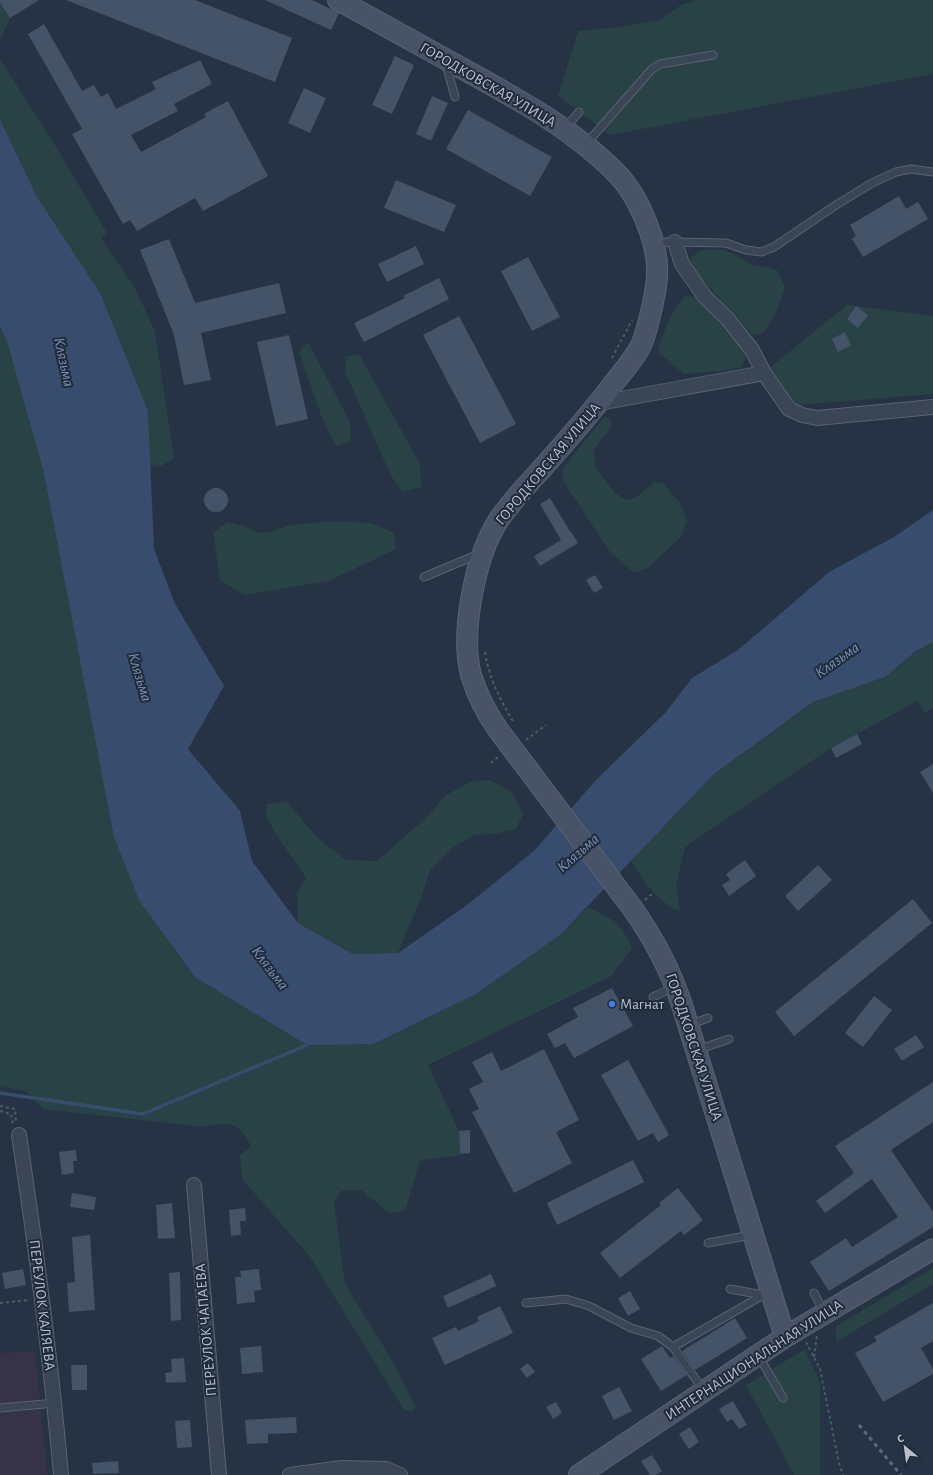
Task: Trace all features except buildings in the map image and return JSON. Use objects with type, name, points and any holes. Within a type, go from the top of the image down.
[{"type":"main road","name":"ГОРОДКОВСКАЯ УЛИЦА","points":[[338,0],[517,99],[564,130],[619,177],[633,194],[646,221],[654,243],[658,265],[656,287],[640,348],[599,403],[510,504],[490,536],[473,591],[470,610],[468,644],[469,660],[471,674],[482,704],[495,726],[638,905],[676,986],[753,1235],[767,1293],[785,1337]]},
{"type":"main road","name":"ИНТЕРНАЦИОНАЛЬНАЯ УЛИЦА","points":[[579,1475],[785,1337],[933,1249]]},
{"type":"street","points":[[675,242],[682,264],[705,297],[726,318],[752,350],[764,373],[788,409],[802,415],[817,418],[933,407]]},
{"type":"street","points":[[599,403],[764,373]]},
{"type":"street","name":"ПЕРЕУЛОК КАЛЯЕВА","points":[[16,1130],[55,1403],[61,1475]]},
{"type":"street","name":"ПЕРЕУЛОК ЧАПАЕВА","points":[[194,1185],[218,1475]]},
{"type":"street","points":[[290,1475],[342,1468],[386,1469],[400,1475]]},
{"type":"lane","points":[[584,146],[652,69],[660,64],[713,55]]},
{"type":"lane","points":[[444,58],[455,97]]},
{"type":"lane","points":[[564,130],[579,112]]},
{"type":"lane","points":[[654,243],[726,242],[746,250],[761,252],[774,247],[836,205],[872,183],[896,172],[911,169],[933,172]]},
{"type":"lane","points":[[424,577],[484,552]]},
{"type":"lane","points":[[653,997],[676,986]]},
{"type":"lane","points":[[688,1025],[708,1018]]},
{"type":"lane","points":[[696,1051],[729,1039]]},
{"type":"lane","points":[[708,1243],[753,1235]]},
{"type":"lane","points":[[730,1289],[767,1293]]},
{"type":"lane","points":[[673,1347],[767,1293]]},
{"type":"lane","points":[[814,1293],[825,1313]]},
{"type":"lane","points":[[526,1303],[566,1299],[589,1306],[632,1328],[658,1336],[673,1347],[704,1391]]},
{"type":"lane","points":[[758,1355],[783,1398]]},
{"type":"lane","points":[[0,1408],[55,1403]]},
{"type":"path","points":[[611,361],[634,315]]},
{"type":"path","points":[[491,763],[546,725]]},
{"type":"path","points":[[638,905],[652,894]]},
{"type":"path","points":[[0,1106],[15,1109],[16,1130]]},
{"type":"path","points":[[0,1111],[11,1114],[16,1130]]},
{"type":"path","points":[[0,1303],[35,1299]]},
{"type":"path","points":[[814,1358],[817,1335],[805,1342],[820,1369],[839,1463],[843,1475]]},
{"type":"shaded area","points":[[35,1351],[48,1475],[0,1475],[0,1353]]},
{"type":"green space","points":[[699,0],[933,0],[933,74],[610,135],[558,96],[578,31],[620,27],[660,20],[681,5]]},
{"type":"green space","points":[[0,3],[10,18],[0,40]]},
{"type":"green space","points":[[0,59],[58,150],[107,233],[101,238],[135,288],[155,331],[174,459],[159,467],[150,465],[148,411],[37,197],[0,119]]},
{"type":"green space","points":[[701,250],[724,250],[736,255],[752,265],[777,270],[785,286],[777,312],[763,333],[752,335],[737,316],[691,268],[690,258]]},
{"type":"green space","points":[[685,296],[695,297],[722,324],[746,356],[742,367],[723,371],[684,374],[658,352],[668,322]]},
{"type":"green space","points":[[848,304],[933,316],[933,394],[797,405],[767,370]]},
{"type":"green space","points":[[0,326],[8,345],[44,473],[195,977],[561,934],[588,907],[615,922],[624,933],[632,949],[610,977],[428,1065],[459,1131],[460,1154],[458,1156],[420,1160],[405,1211],[389,1213],[361,1190],[341,1191],[334,1201],[345,1284],[389,1355],[415,1406],[412,1412],[404,1410],[310,1257],[242,1179],[240,1155],[251,1146],[247,1138],[237,1128],[227,1124],[204,1127],[43,1109],[26,1091],[0,1087]]},
{"type":"green space","points":[[308,342],[350,422],[350,442],[336,446],[323,421],[299,352]]},
{"type":"green space","points":[[359,354],[420,464],[421,487],[403,492],[391,476],[346,374],[345,357]]},
{"type":"green space","points":[[605,416],[610,419],[612,426],[594,449],[596,468],[615,493],[626,500],[636,497],[655,482],[664,484],[681,504],[687,520],[681,537],[648,568],[634,573],[610,552],[563,481],[563,468]]},
{"type":"green space","points":[[227,522],[244,526],[260,533],[270,532],[291,525],[321,522],[372,523],[394,533],[396,549],[329,581],[244,595],[220,580],[213,533]]},
{"type":"green space","points":[[933,642],[933,708],[925,713],[918,701],[831,748],[685,847],[676,886],[680,912],[672,908],[658,897],[631,861],[714,774],[813,702],[885,677],[916,651]]},
{"type":"green space","points":[[490,780],[511,791],[523,814],[516,829],[494,834],[475,835],[455,846],[430,870],[421,898],[398,953],[353,954],[298,923],[297,892],[306,878],[277,836],[266,816],[267,804],[287,802],[318,838],[346,860],[377,861],[427,817],[446,795],[470,782]]},
{"type":"green space","points":[[933,1268],[933,1284],[836,1342],[836,1326]]},
{"type":"green space","points":[[805,1349],[820,1383],[820,1475],[794,1475],[746,1385]]},
{"type":"water","name":"Клязьма","points":[[0,119],[37,197],[100,293],[148,411],[154,549],[175,604],[224,686],[188,749],[240,811],[252,861],[298,923],[353,954],[398,953],[467,905],[534,851],[596,780],[666,712],[692,678],[738,650],[829,572],[894,537],[933,510],[933,642],[916,651],[885,677],[813,702],[714,774],[561,934],[476,994],[373,1044],[307,1045],[195,977],[139,900],[114,837],[44,473],[8,345],[0,326]]},
{"type":"waterway","points":[[0,1093],[143,1114],[307,1045]]},
{"type":"railway","points":[[859,1425],[901,1475]]},
{"type":"place","name":"Магнат","points":[[612,1004]]}]
